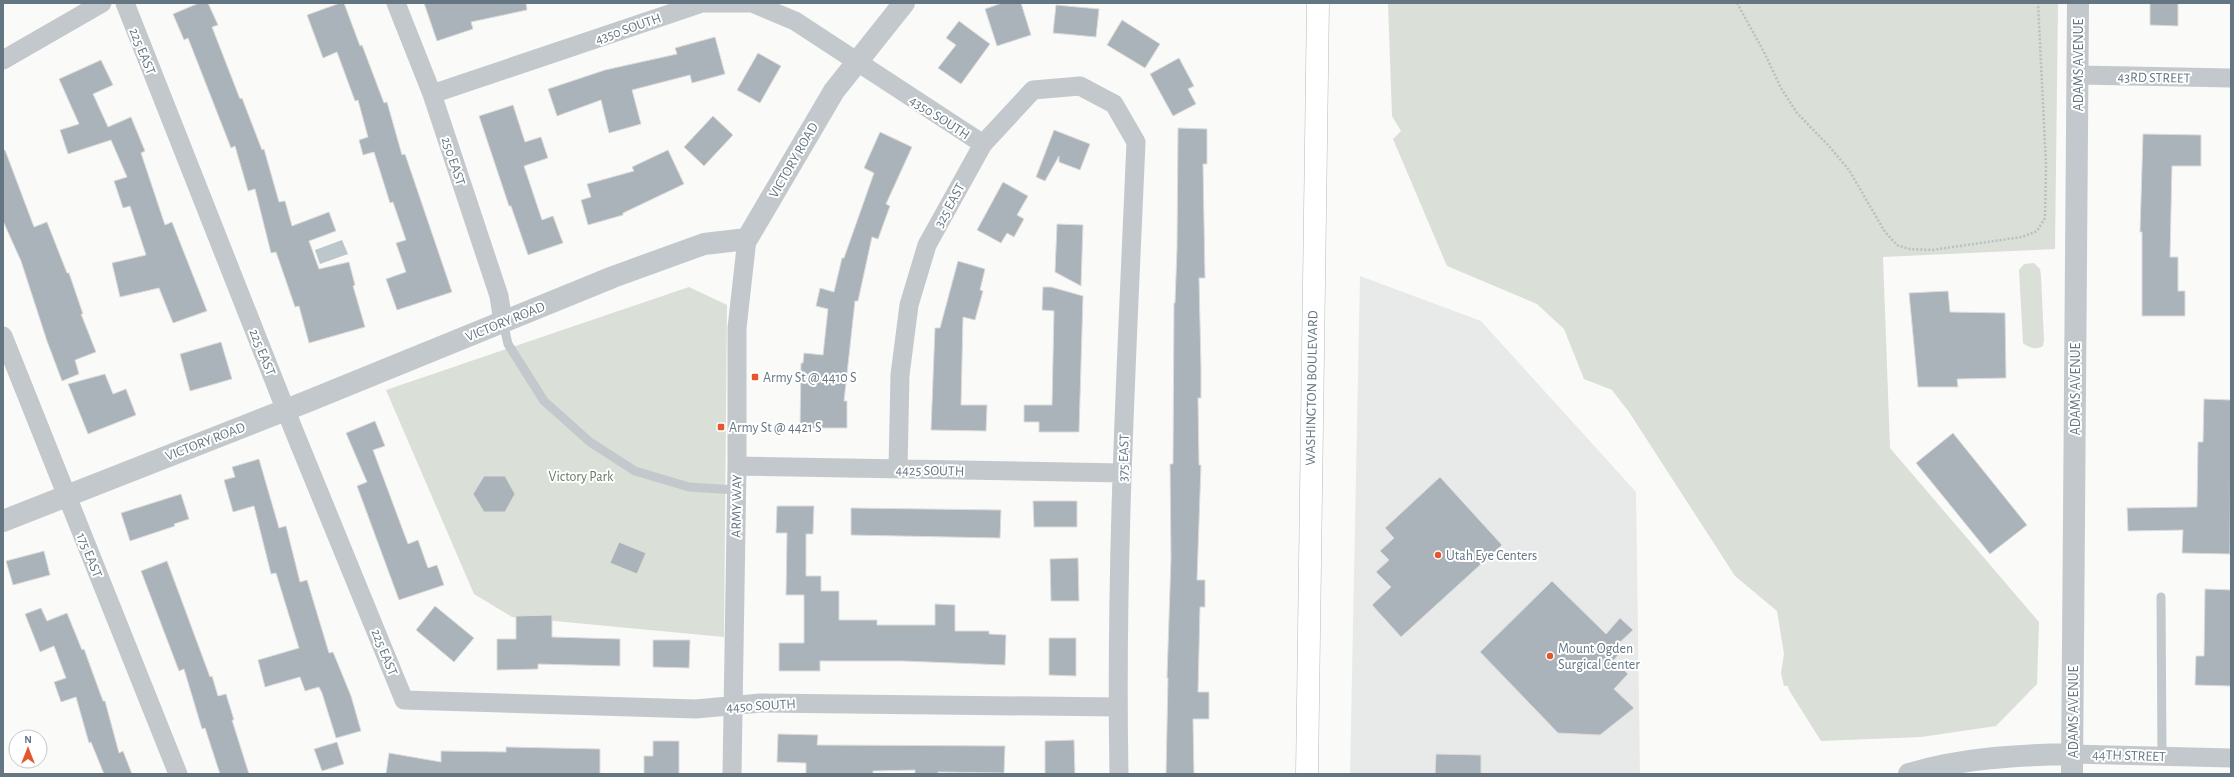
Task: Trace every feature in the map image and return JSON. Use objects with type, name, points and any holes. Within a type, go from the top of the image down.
[{"type":"main road","name":"WASHINGTON BOULEVARD","points":[[1307,774],[1318,3]]},
{"type":"street","points":[[3,60],[102,3]]},
{"type":"street","name":"225 EAST","points":[[124,3],[286,410],[404,700]]},
{"type":"street","name":"250 EAST","points":[[396,3],[432,94],[499,296],[503,322]]},
{"type":"street","name":"4350 SOUTH","points":[[432,94],[702,3],[752,3],[795,21],[858,64],[983,144]]},
{"type":"street","name":"VICTORY ROAD","points":[[3,521],[286,410],[613,277],[704,244],[747,239],[834,91],[858,64],[904,3]]},
{"type":"street","name":"ADAMS AVENUE","points":[[2072,764],[2078,3]]},
{"type":"street","name":"43RD STREET","points":[[2078,75],[2231,78]]},
{"type":"street","name":"325 EAST","points":[[898,470],[900,375],[909,306],[927,245],[983,144],[1033,90],[1080,86],[1114,104],[1136,142]]},
{"type":"street","name":"375 EAST","points":[[1119,774],[1118,707],[1122,473],[1136,142]]},
{"type":"street","name":"ARMY WAY","points":[[732,774],[737,466],[737,328],[747,239]]},
{"type":"street","name":"175 EAST","points":[[3,336],[178,774]]},
{"type":"street","name":"4425 SOUTH","points":[[737,466],[1122,473]]},
{"type":"street","name":"4450 SOUTH","points":[[404,700],[696,709],[760,702],[1118,707]]},
{"type":"street","name":"44TH STREET","points":[[1909,774],[1925,769],[2016,754],[2072,764],[2162,756],[2231,758]]},
{"type":"lane","points":[[503,322],[508,344],[544,401],[590,442],[635,471],[689,487],[736,490]]},
{"type":"lane","points":[[2161,597],[2162,756]]},
{"type":"path","points":[[1737,3],[1764,52],[1781,88],[1793,107],[1849,170],[1885,232],[1897,245],[1910,249],[1932,250],[2022,238],[2037,230],[2045,218],[2046,165],[2038,3]]},
{"type":"shaded area","points":[[342,240],[348,254],[320,264],[315,250]]},
{"type":"shaded area","points":[[1360,276],[1481,321],[1636,492],[1640,774],[1350,774]]},
{"type":"green space","points":[[1388,3],[2058,3],[2055,249],[1883,257],[1890,448],[2039,622],[2037,684],[1996,726],[1921,737],[1821,741],[1789,690],[1788,686],[1784,686],[1781,673],[1784,654],[1777,611],[1735,576],[1629,412],[1612,390],[1584,379],[1564,329],[1537,304],[1447,266],[1393,139],[1401,131],[1392,116]]},
{"type":"green space","points":[[2034,263],[2040,269],[2041,276],[2044,340],[2043,346],[2035,348],[2023,343],[2019,270],[2024,264]]},
{"type":"green space","name":"Victory Park","points":[[689,287],[727,305],[724,637],[512,617],[474,594],[386,390]]},
{"type":"building","points":[[199,3],[208,3],[218,25],[212,27],[240,99],[242,98],[262,150],[264,149],[279,202],[285,201],[292,226],[329,212],[336,231],[309,241],[319,269],[349,262],[355,285],[353,286],[365,327],[309,343],[299,306],[295,307],[276,252],[271,253],[255,189],[248,191],[235,146],[231,148],[188,38],[184,40],[173,14]]},
{"type":"building","points":[[340,3],[344,3],[384,103],[387,102],[402,155],[405,154],[452,292],[397,310],[386,279],[406,272],[396,243],[406,240],[393,202],[390,203],[374,152],[363,155],[359,140],[368,137],[358,100],[355,101],[337,52],[323,58],[307,15]]},
{"type":"building","points":[[424,3],[526,3],[527,10],[471,22],[473,29],[437,41]]},
{"type":"building","points":[[1002,3],[1021,3],[1031,35],[997,46],[985,9]]},
{"type":"building","points":[[2150,3],[2178,3],[2178,26],[2150,25]]},
{"type":"building","points":[[1056,5],[1099,9],[1096,37],[1053,33]]},
{"type":"building","points":[[1122,20],[1160,44],[1145,68],[1107,45]]},
{"type":"building","points":[[959,21],[990,44],[961,84],[938,68],[956,45],[946,38]]},
{"type":"building","points":[[715,37],[725,74],[692,83],[690,75],[632,90],[641,124],[609,133],[601,100],[557,116],[548,89],[605,70],[677,54],[675,48]]},
{"type":"building","points":[[758,53],[781,66],[760,103],[737,90]]},
{"type":"building","points":[[1179,58],[1194,86],[1188,89],[1196,104],[1173,116],[1150,74]]},
{"type":"building","points":[[101,60],[113,85],[93,94],[108,127],[131,117],[145,151],[141,153],[165,225],[172,222],[207,311],[173,323],[159,288],[120,297],[112,263],[146,255],[130,206],[123,208],[114,181],[127,177],[111,140],[68,154],[60,130],[79,124],[59,79]]},
{"type":"building","points":[[513,105],[525,142],[541,137],[548,158],[524,166],[542,220],[553,216],[563,243],[528,255],[511,206],[509,206],[479,116]]},
{"type":"building","points":[[713,116],[733,135],[704,166],[684,147]]},
{"type":"building","points":[[1178,128],[1207,129],[1207,164],[1203,164],[1205,278],[1199,278],[1201,398],[1198,398],[1199,465],[1201,465],[1197,580],[1205,580],[1205,607],[1200,607],[1198,692],[1209,692],[1209,719],[1193,719],[1194,774],[1166,774],[1167,678],[1171,558],[1170,464],[1173,464],[1174,303],[1177,249]]},
{"type":"building","points":[[1054,130],[1090,144],[1080,170],[1059,162],[1059,156],[1045,181],[1036,177]]},
{"type":"building","points":[[880,132],[912,147],[886,204],[890,206],[878,239],[872,237],[858,301],[855,301],[844,401],[847,401],[847,428],[800,428],[801,363],[803,363],[804,353],[823,355],[828,309],[816,306],[820,288],[834,292],[842,258],[844,258],[874,173],[864,168]]},
{"type":"building","points":[[2143,134],[2201,135],[2201,166],[2172,166],[2170,257],[2178,257],[2178,291],[2185,291],[2185,316],[2142,316],[2142,232],[2140,232]]},
{"type":"building","points":[[3,150],[5,150],[34,227],[47,222],[67,273],[69,273],[83,314],[81,314],[96,352],[75,360],[79,374],[62,381],[47,341],[21,261],[3,221]]},
{"type":"building","points":[[668,150],[684,184],[623,213],[623,215],[588,225],[581,200],[591,197],[587,184],[634,171],[632,167]]},
{"type":"building","points":[[1003,182],[1028,196],[1017,215],[1024,219],[1014,237],[1007,233],[1001,243],[977,230]]},
{"type":"building","points":[[1057,224],[1083,225],[1081,286],[1055,272]]},
{"type":"building","points":[[958,261],[985,269],[980,290],[983,291],[975,320],[963,317],[961,405],[987,405],[986,431],[931,430],[935,328],[940,328]]},
{"type":"building","points":[[1043,287],[1051,287],[1083,296],[1079,432],[1039,432],[1039,422],[1024,422],[1024,405],[1052,405],[1054,311],[1042,310]]},
{"type":"building","points":[[1948,291],[1950,312],[2005,313],[2006,378],[1957,379],[1958,387],[1918,387],[1909,293]]},
{"type":"building","points":[[221,342],[232,379],[190,391],[180,354]]},
{"type":"building","points":[[105,374],[113,394],[126,389],[136,415],[88,434],[68,384]]},
{"type":"building","points":[[2204,399],[2231,400],[2230,554],[2182,553],[2183,530],[2128,531],[2127,508],[2197,507],[2198,442],[2203,442]]},
{"type":"building","points":[[375,421],[385,446],[373,450],[408,544],[418,540],[428,568],[437,565],[444,585],[399,600],[357,486],[367,482],[346,433]]},
{"type":"building","points":[[1953,433],[2027,525],[1990,554],[1916,463]]},
{"type":"building","points":[[259,459],[279,528],[286,526],[300,582],[307,580],[329,653],[333,652],[351,696],[361,731],[336,738],[319,687],[305,691],[300,677],[265,687],[258,660],[299,648],[276,573],[271,574],[254,506],[233,512],[224,480],[235,477],[232,467]]},
{"type":"building","points":[[484,476],[505,476],[515,494],[505,512],[484,512],[473,494]]},
{"type":"building","name":"Utah Eye Centers","points":[[1440,477],[1502,545],[1401,637],[1372,605],[1391,587],[1376,572],[1389,560],[1380,551],[1394,538],[1385,528]]},
{"type":"building","points":[[181,494],[189,519],[174,524],[175,526],[130,541],[121,513]]},
{"type":"building","points":[[1033,501],[1077,501],[1077,527],[1034,527]]},
{"type":"building","points":[[777,506],[814,506],[813,534],[806,534],[806,576],[821,576],[821,591],[839,591],[839,620],[877,620],[877,625],[935,625],[935,604],[955,605],[955,631],[989,631],[989,634],[1006,635],[1005,665],[903,661],[820,661],[820,671],[779,671],[779,643],[804,643],[804,595],[786,595],[787,533],[776,533]]},
{"type":"building","points":[[851,508],[1001,510],[1000,538],[851,535]]},
{"type":"building","points":[[619,542],[646,553],[637,574],[610,563]]},
{"type":"building","points":[[44,551],[50,575],[13,585],[6,561]]},
{"type":"building","points":[[1078,558],[1079,601],[1051,601],[1050,559]]},
{"type":"building","points":[[167,561],[210,677],[212,676],[218,696],[226,694],[234,720],[232,720],[249,774],[220,774],[205,728],[202,729],[184,669],[179,671],[141,571]]},
{"type":"building","name":"Mount Ogden Surgical Center","points":[[1552,581],[1606,634],[1620,618],[1633,630],[1617,645],[1622,650],[1614,660],[1628,674],[1614,689],[1634,708],[1600,735],[1558,733],[1480,652]]},
{"type":"building","points":[[2205,589],[2231,590],[2231,686],[2195,685],[2196,656],[2204,656]]},
{"type":"building","points":[[435,606],[474,638],[454,662],[416,630]]},
{"type":"building","points":[[41,608],[47,621],[67,613],[82,650],[84,649],[103,701],[105,701],[119,753],[123,751],[132,774],[104,774],[91,742],[89,743],[76,697],[61,702],[54,682],[66,678],[54,646],[40,652],[25,614]]},
{"type":"building","points":[[552,615],[552,637],[620,639],[620,666],[538,664],[538,669],[497,670],[497,639],[516,639],[516,616]]},
{"type":"building","points":[[1049,638],[1076,638],[1076,676],[1049,675]]},
{"type":"building","points":[[653,640],[690,640],[689,668],[653,667]]},
{"type":"building","points":[[778,734],[818,735],[817,745],[1005,746],[1004,773],[938,772],[938,774],[915,774],[915,770],[873,771],[873,774],[806,774],[806,763],[777,762]]},
{"type":"building","points":[[1074,740],[1075,774],[1045,774],[1045,741]]},
{"type":"building","points":[[653,741],[679,741],[679,774],[644,774],[644,756],[653,756]]},
{"type":"building","points":[[337,742],[344,764],[322,771],[314,749]]},
{"type":"building","points":[[506,747],[600,749],[600,774],[386,774],[389,753],[441,762],[441,751],[506,752]]},
{"type":"building","points":[[1436,754],[1481,755],[1481,774],[1435,774]]},
{"type":"place","name":"Army St @ 4410 S","points":[[755,377]]},
{"type":"place","name":"Army St @ 4421 S","points":[[721,427]]},
{"type":"place","name":"Utah Eye Centers","points":[[1438,555]]},
{"type":"place","name":"Mount Ogden Surgical Center","points":[[1550,656]]}]
